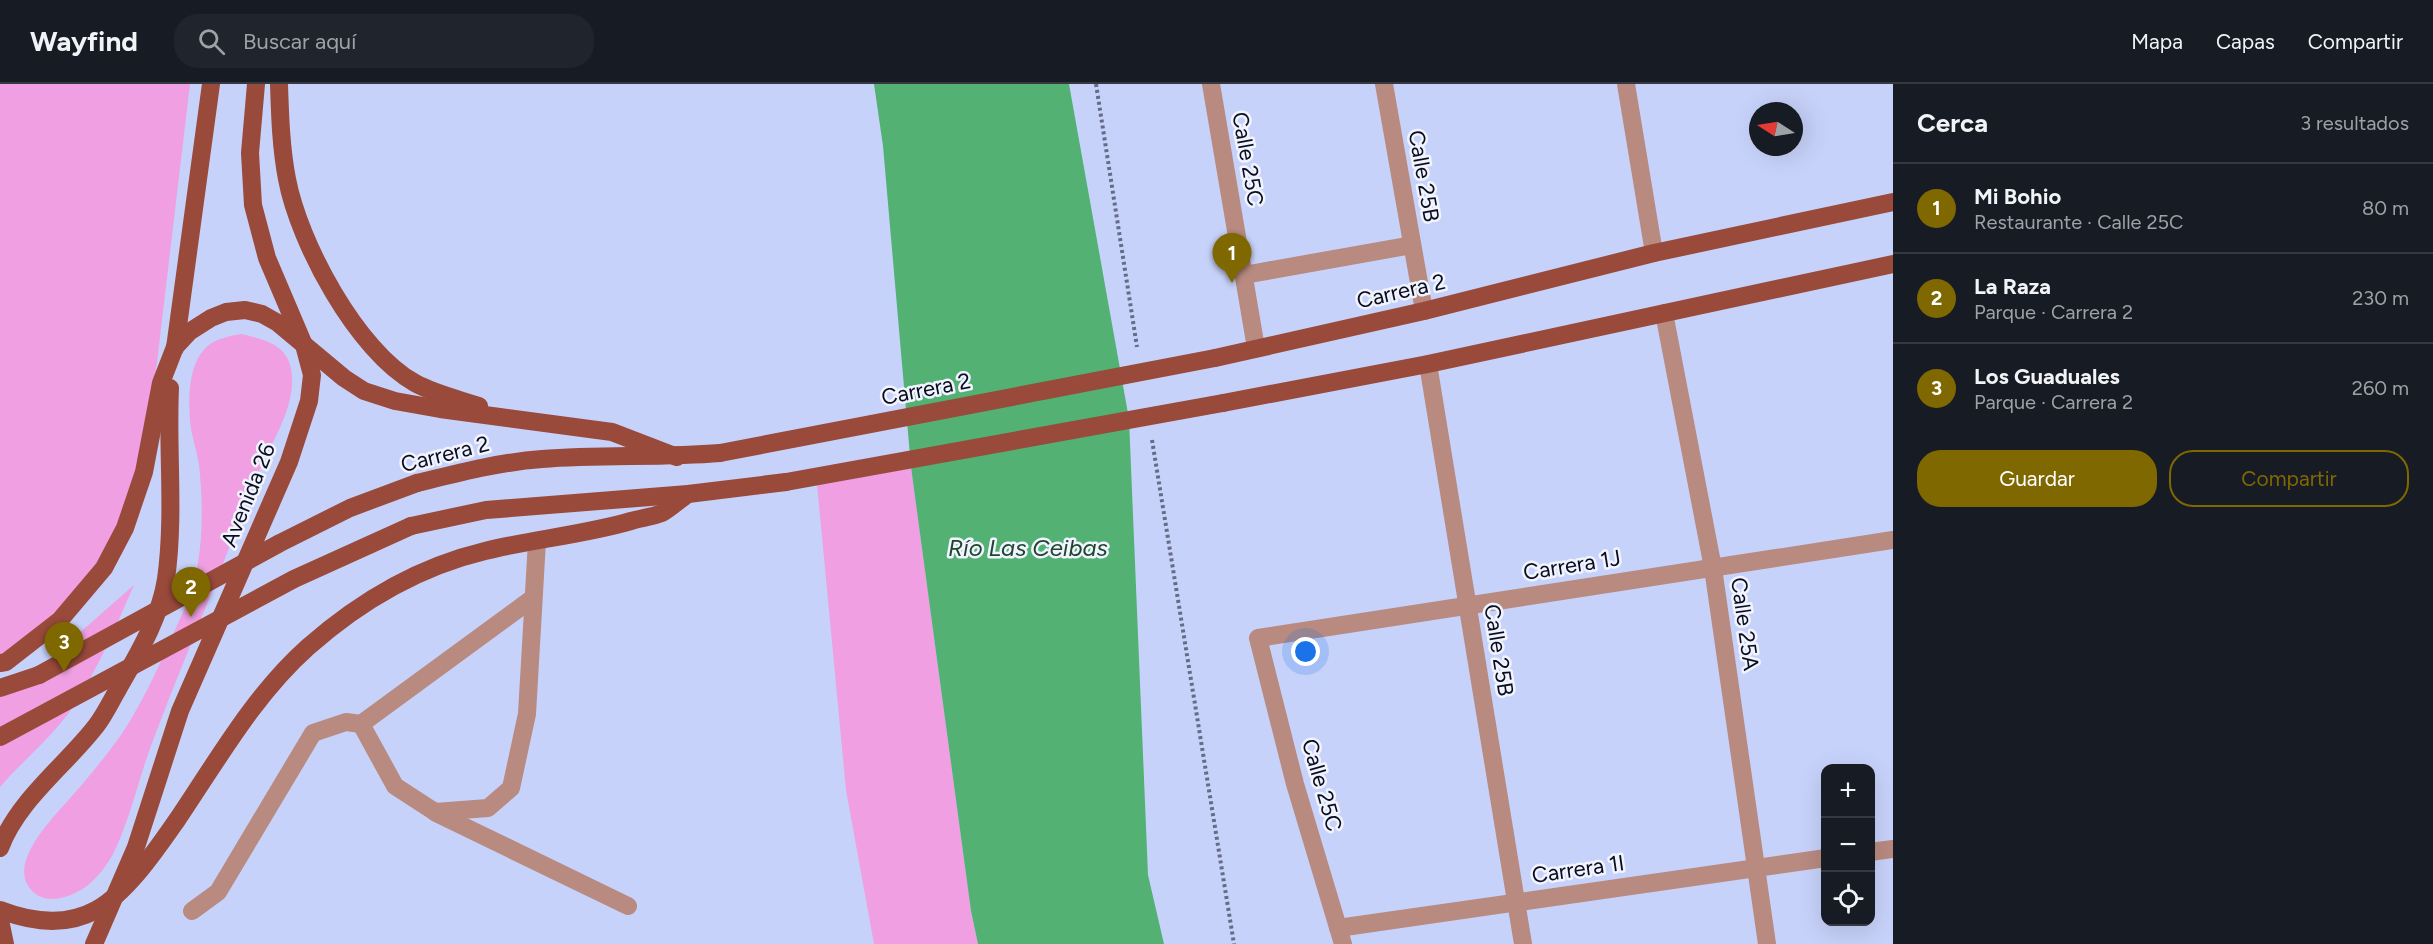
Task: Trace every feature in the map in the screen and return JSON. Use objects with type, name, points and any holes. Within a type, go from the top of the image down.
[{"type":"main road","points":[[0,848],[14,821],[97,725],[125,677],[159,606],[166,580],[171,516],[168,434],[175,347],[211,84]]},
{"type":"main road","name":"Avenida 26","points":[[94,944],[136,847],[180,711],[290,462],[309,401],[312,375],[303,345],[267,258],[253,205],[250,153],[256,84]]},
{"type":"main road","points":[[279,84],[280,135],[287,181],[301,227],[339,302],[365,340],[391,365],[414,382],[437,393],[530,422]]},
{"type":"main road","name":"Carrera 2","points":[[0,688],[39,675],[186,593],[330,518],[417,483],[472,470],[542,459],[720,453],[1215,358],[1424,311],[1654,253],[1893,202]]},
{"type":"main road","points":[[0,738],[294,579],[411,526],[486,510],[687,494],[786,482],[1428,364],[1893,264]]},
{"type":"main road","points":[[0,663],[6,662],[60,620],[104,568],[125,528],[144,472],[161,383],[175,347],[189,332],[211,318],[226,312],[245,310],[262,314],[278,323],[364,391],[395,401],[440,410],[612,432],[677,456]]},
{"type":"main road","points":[[0,910],[21,918],[45,922],[69,919],[94,911],[115,898],[159,845],[267,689],[307,648],[362,604],[412,575],[443,562],[485,550],[616,525],[662,513],[687,494]]},
{"type":"main road","points":[[0,920],[4,944]]},
{"type":"street","name":"Calle 25C","points":[[1211,84],[1256,348]]},
{"type":"street","name":"Calle 25B","points":[[1384,84],[1424,311]]},
{"type":"street","points":[[1626,84],[1654,253]]},
{"type":"street","points":[[1244,275],[1412,245]]},
{"type":"street","name":"Calle 25A","points":[[1664,313],[1713,568],[1767,944]]},
{"type":"street","name":"Calle 25B","points":[[1428,364],[1523,944]]},
{"type":"street","name":"Carrera 1J","points":[[1258,638],[1893,540]]},
{"type":"street","points":[[435,812],[488,808],[511,788],[527,714],[537,541]]},
{"type":"street","points":[[192,910],[218,892],[313,733],[346,722],[361,724],[533,598]]},
{"type":"street","name":"Calle 25C","points":[[1258,638],[1295,784],[1341,936]]},
{"type":"street","points":[[361,724],[395,786],[435,812],[628,906]]},
{"type":"street","points":[[1875,851],[1893,849]]},
{"type":"street","name":"Carrera 1I","points":[[1341,936],[1517,903],[1821,859]]},
{"type":"path","points":[[1096,84],[1138,353]]},
{"type":"path","points":[[1151,435],[1234,944]]},
{"type":"shaded area","points":[[0,84],[190,84],[144,472],[104,568],[0,663]]},
{"type":"shaded area","points":[[241,334],[276,346],[287,357],[292,376],[292,389],[285,415],[252,487],[169,699],[147,757],[124,829],[112,856],[96,878],[81,890],[61,898],[41,897],[27,884],[24,872],[33,844],[121,735],[155,674],[191,593],[199,557],[202,501],[199,465],[190,420],[191,379],[197,360],[209,345]]},
{"type":"shaded area","points":[[911,467],[971,911],[978,944],[874,944],[846,790],[817,484]]},
{"type":"shaded area","points":[[134,585],[99,661],[74,705],[57,727],[0,787],[0,693],[18,687]]},
{"type":"water","name":"Río Las Ceibas","points":[[874,84],[1069,84],[1129,419],[1148,875],[1164,944],[978,944],[971,911],[911,467],[883,146]]},
{"type":"place","name":"Mi Bohio","points":[[1232,283]]},
{"type":"place","name":"La Raza","points":[[191,617]]},
{"type":"place","name":"Los Guaduales","points":[[64,672]]}]
